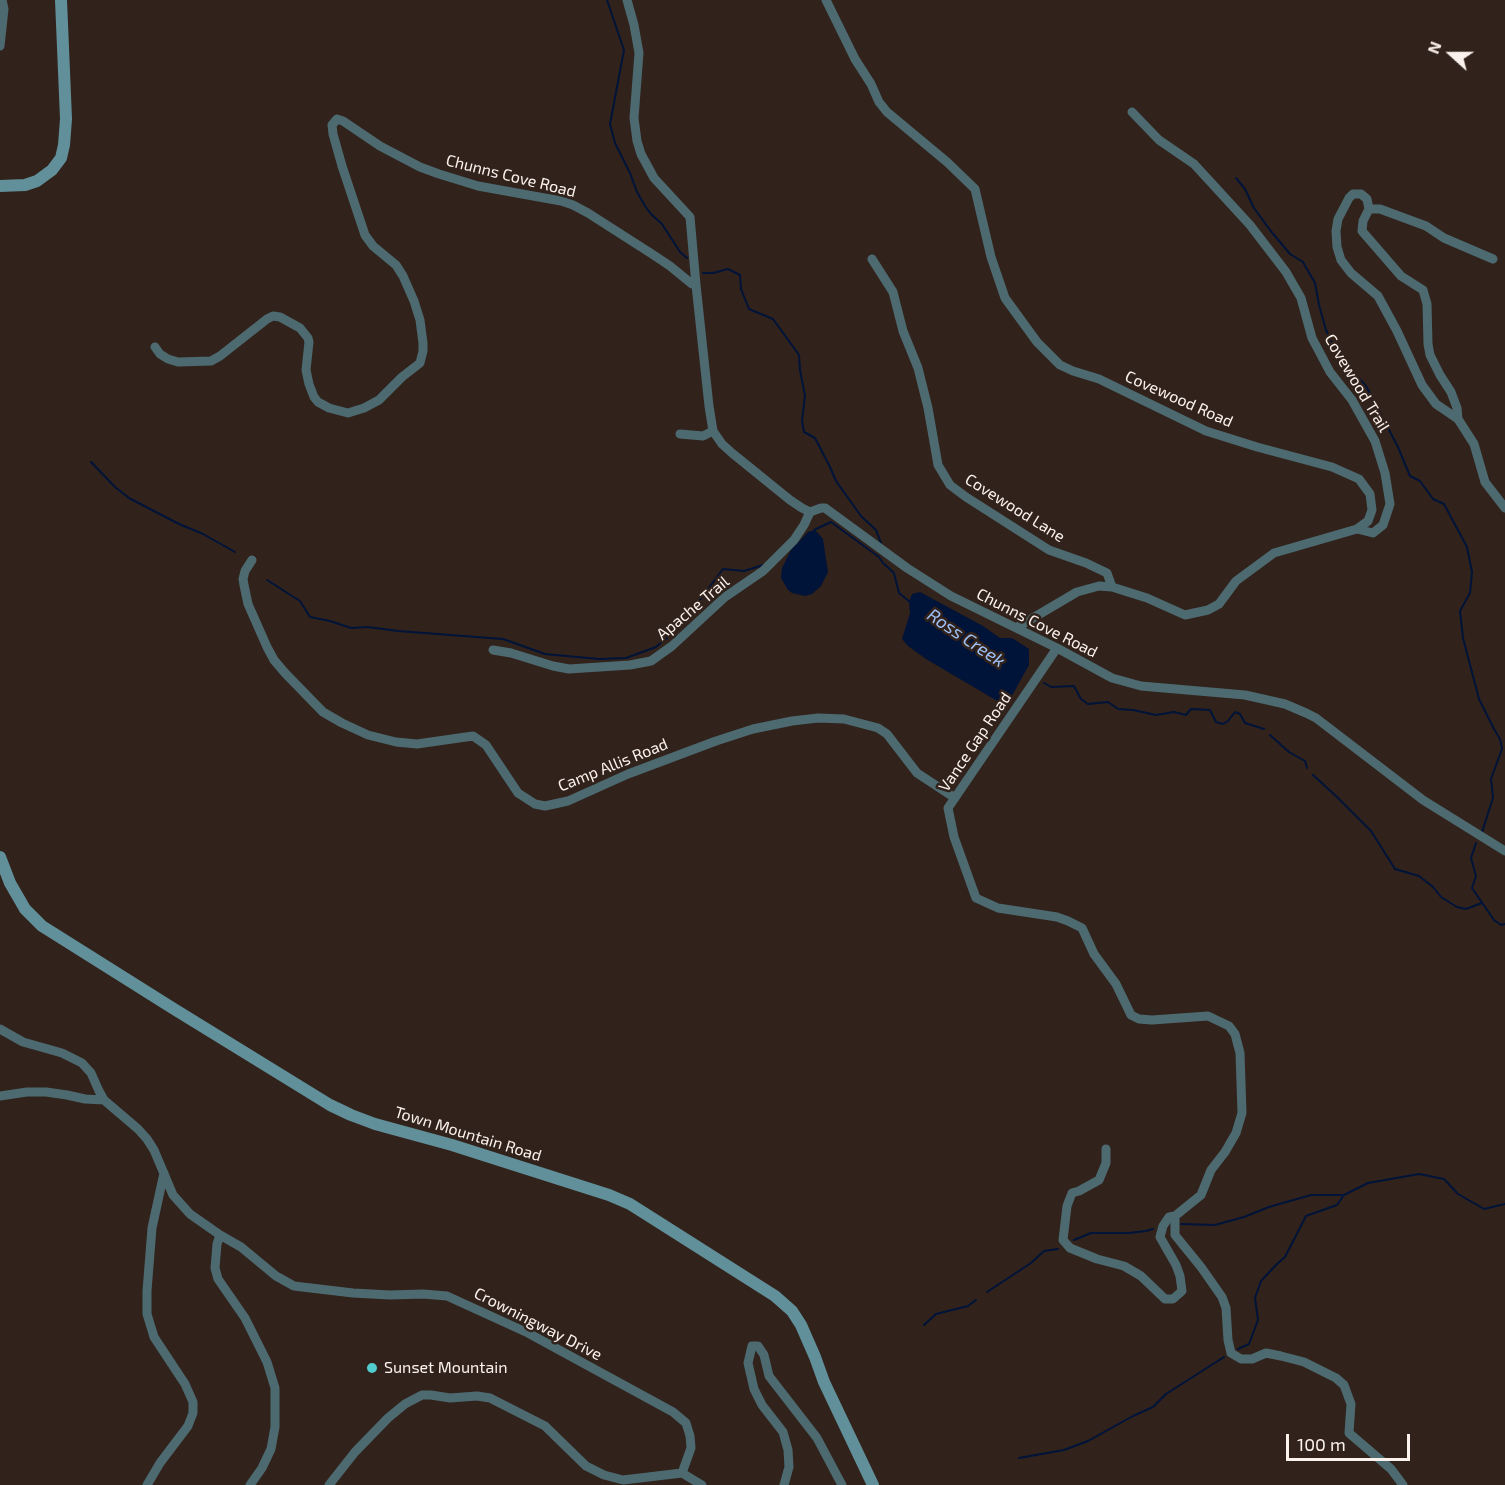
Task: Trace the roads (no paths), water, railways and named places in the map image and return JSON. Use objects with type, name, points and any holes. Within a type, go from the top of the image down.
[{"type":"main road","points":[[0,186],[25,185],[37,181],[52,170],[61,158],[66,119],[61,0]]},
{"type":"main road","name":"Town Mountain Road","points":[[0,857],[21,903],[32,918],[42,926],[330,1105],[375,1124],[452,1145],[609,1195],[630,1204],[775,1296],[792,1311],[801,1325],[824,1382],[873,1485]]},
{"type":"street","points":[[0,46],[4,9],[2,0]]},
{"type":"street","points":[[627,0],[639,53],[634,118],[637,141],[654,178],[690,217],[713,431],[703,436],[680,434]]},
{"type":"street","name":"Covewood Road","points":[[826,0],[879,102],[887,112],[947,162],[975,189],[991,257],[1005,298],[1036,342],[1060,365],[1099,380],[1206,431],[1332,468],[1359,479],[1370,494],[1372,510],[1368,521],[1357,529]]},
{"type":"street","name":"Covewood Trail","points":[[1132,112],[1160,140],[1194,164],[1250,225],[1286,272],[1301,298],[1312,338],[1330,372],[1352,400],[1375,441],[1385,473],[1390,504],[1383,525],[1373,533],[1357,529]]},
{"type":"street","name":"Chunns Cove Road","points":[[155,347],[160,354],[183,363],[212,361],[267,319],[273,316],[280,317],[300,328],[308,338],[306,370],[314,397],[329,408],[348,412],[364,408],[379,400],[420,363],[423,343],[420,320],[414,301],[396,265],[368,241],[363,231],[333,134],[332,125],[337,119],[420,167],[478,186],[561,201],[573,206],[588,213],[652,254],[696,285]]},
{"type":"street","points":[[1458,419],[1451,392],[1430,355],[1427,304],[1423,290],[1401,276],[1362,231],[1363,221],[1369,209],[1367,199],[1361,194],[1353,194],[1338,219],[1337,247],[1341,260],[1351,273],[1378,296],[1422,385],[1436,404],[1458,419],[1474,444],[1485,482],[1505,508]]},
{"type":"street","points":[[1369,209],[1380,209],[1426,226],[1444,238],[1494,259]]},
{"type":"street","name":"Covewood Lane","points":[[872,259],[893,292],[903,331],[921,378],[938,465],[951,485],[1049,550],[1107,573],[1112,587]]},
{"type":"street","name":"Chunns Cove Road","points":[[713,431],[732,453],[790,500],[810,512],[825,508],[923,579],[951,596],[1112,678],[1127,683],[1167,689],[1245,695],[1292,706],[1316,718],[1423,800],[1505,851]]},
{"type":"street","name":"Apache Trail","points":[[493,650],[569,669],[641,664],[651,661],[672,646],[725,597],[763,571],[794,540],[810,512]]},
{"type":"street","points":[[1016,628],[1077,592],[1099,586],[1112,587],[1147,598],[1185,615],[1208,610],[1219,604],[1236,581],[1274,553],[1357,529]]},
{"type":"street","name":"Camp Allis Road","points":[[252,560],[245,571],[244,585],[248,604],[267,646],[274,660],[285,673],[323,712],[368,735],[396,742],[417,744],[473,736],[486,745],[518,793],[535,804],[544,806],[568,801],[628,774],[735,735],[792,721],[818,718],[844,719],[878,728],[887,734],[917,772],[955,798]]},
{"type":"street","name":"Vance Gap Road","points":[[1057,648],[948,808],[954,837],[975,898],[998,908],[1057,917],[1082,928],[1094,954],[1116,984],[1131,1015],[1139,1019],[1152,1020],[1208,1016],[1229,1026],[1235,1034],[1240,1053],[1242,1113],[1238,1128],[1225,1152],[1211,1170],[1201,1196],[1175,1216]]},
{"type":"street","points":[[0,1029],[23,1042],[62,1053],[82,1063],[91,1073],[104,1100]]},
{"type":"street","points":[[0,1096],[46,1092],[104,1100]]},
{"type":"street","name":"Crowningway Drive","points":[[104,1100],[147,1139],[173,1195],[190,1214],[241,1247],[276,1276],[294,1286],[353,1293],[447,1296],[528,1333],[673,1412],[686,1423],[691,1448],[682,1473]]},
{"type":"street","points":[[1106,1149],[1106,1163],[1099,1180],[1072,1193],[1067,1206],[1063,1240],[1070,1248],[1097,1259],[1124,1266],[1142,1276],[1165,1299],[1173,1299],[1182,1291],[1180,1276],[1176,1264],[1160,1237],[1169,1217],[1175,1216],[1175,1235],[1222,1297],[1226,1308],[1231,1353],[1241,1359],[1252,1359],[1266,1353],[1281,1356],[1304,1362],[1336,1378],[1344,1385],[1351,1404],[1349,1433],[1391,1469],[1403,1485]]},
{"type":"street","points":[[147,1485],[160,1463],[189,1426],[193,1413],[193,1402],[185,1384],[154,1337],[147,1314],[152,1228],[164,1173]]},
{"type":"street","points":[[220,1235],[215,1268],[218,1279],[245,1318],[267,1362],[275,1388],[275,1427],[270,1449],[262,1468],[250,1485]]},
{"type":"street","points":[[784,1485],[789,1467],[788,1450],[783,1432],[754,1389],[748,1363],[752,1346],[758,1346],[764,1355],[770,1376],[817,1438],[843,1485]]},
{"type":"street","points":[[329,1485],[388,1418],[405,1404],[422,1395],[490,1398],[544,1426],[586,1466],[604,1475],[623,1480],[682,1473],[702,1485]]},
{"type":"water","points":[[815,530],[823,539],[828,572],[821,586],[812,594],[805,596],[792,593],[781,578],[782,568],[791,550],[808,532]]},
{"type":"water","points":[[920,592],[983,626],[1000,638],[1012,638],[1029,649],[1029,665],[1009,701],[999,702],[926,659],[902,639],[910,613],[909,602],[912,594]]},
{"type":"waterway","points":[[607,0],[624,50],[610,124],[615,143],[645,206],[662,224],[680,252],[687,258]]},
{"type":"waterway","points":[[1236,178],[1270,230],[1290,254],[1303,262],[1315,283],[1326,330],[1336,353],[1366,386],[1398,447],[1410,476],[1420,481],[1433,499],[1444,504],[1467,547],[1472,572],[1470,593],[1460,611],[1463,638],[1479,699],[1500,739],[1502,749],[1491,779],[1493,798],[1482,832]]},
{"type":"waterway","points":[[703,273],[728,269],[740,275],[741,289],[749,309],[773,319],[799,355],[805,396],[802,421],[804,432],[815,438],[836,481],[861,516],[876,530],[881,543]]},
{"type":"waterway","points":[[91,462],[129,498],[235,552]]},
{"type":"waterway","points":[[814,530],[831,522],[879,557],[894,573],[899,593],[910,602]]},
{"type":"waterway","points":[[267,580],[300,601],[310,617],[351,628],[368,627],[503,639],[545,654],[599,659],[626,658],[656,647],[679,628],[723,569],[744,571],[763,565]]},
{"type":"waterway","name":"Ross Creek","points":[[1044,683],[1051,687],[1074,686],[1081,699],[1088,704],[1108,702],[1118,709],[1156,715],[1174,712],[1186,715],[1191,709],[1210,710],[1216,722],[1223,724],[1235,712],[1240,714],[1245,723],[1264,729]]},
{"type":"waterway","name":"Ross Creek","points":[[1270,735],[1289,752],[1305,761],[1307,768]]},
{"type":"waterway","name":"Ross Creek","points":[[1313,775],[1371,831],[1395,869],[1419,876],[1441,897],[1457,907],[1466,909],[1482,903]]},
{"type":"waterway","points":[[1476,843],[1471,858],[1476,876],[1472,888],[1494,920],[1501,925],[1505,924]]},
{"type":"waterway","points":[[1181,1224],[1215,1225],[1311,1195],[1344,1195],[1368,1183],[1419,1174],[1444,1179],[1458,1194],[1484,1209],[1505,1204]]},
{"type":"waterway","points":[[1238,1349],[1249,1344],[1258,1320],[1255,1298],[1261,1281],[1285,1257],[1306,1216],[1337,1205],[1344,1195]]},
{"type":"waterway","points":[[1074,1240],[1091,1233],[1129,1233],[1153,1229]]},
{"type":"waterway","points":[[987,1292],[1031,1263],[1044,1251],[1058,1249]]},
{"type":"waterway","points":[[924,1325],[936,1314],[968,1306],[976,1300]]},
{"type":"waterway","points":[[1019,1458],[1064,1450],[1088,1441],[1153,1407],[1166,1394],[1224,1357]]},
{"type":"place","name":"Sunset Mountain","points":[[372,1368]]}]
